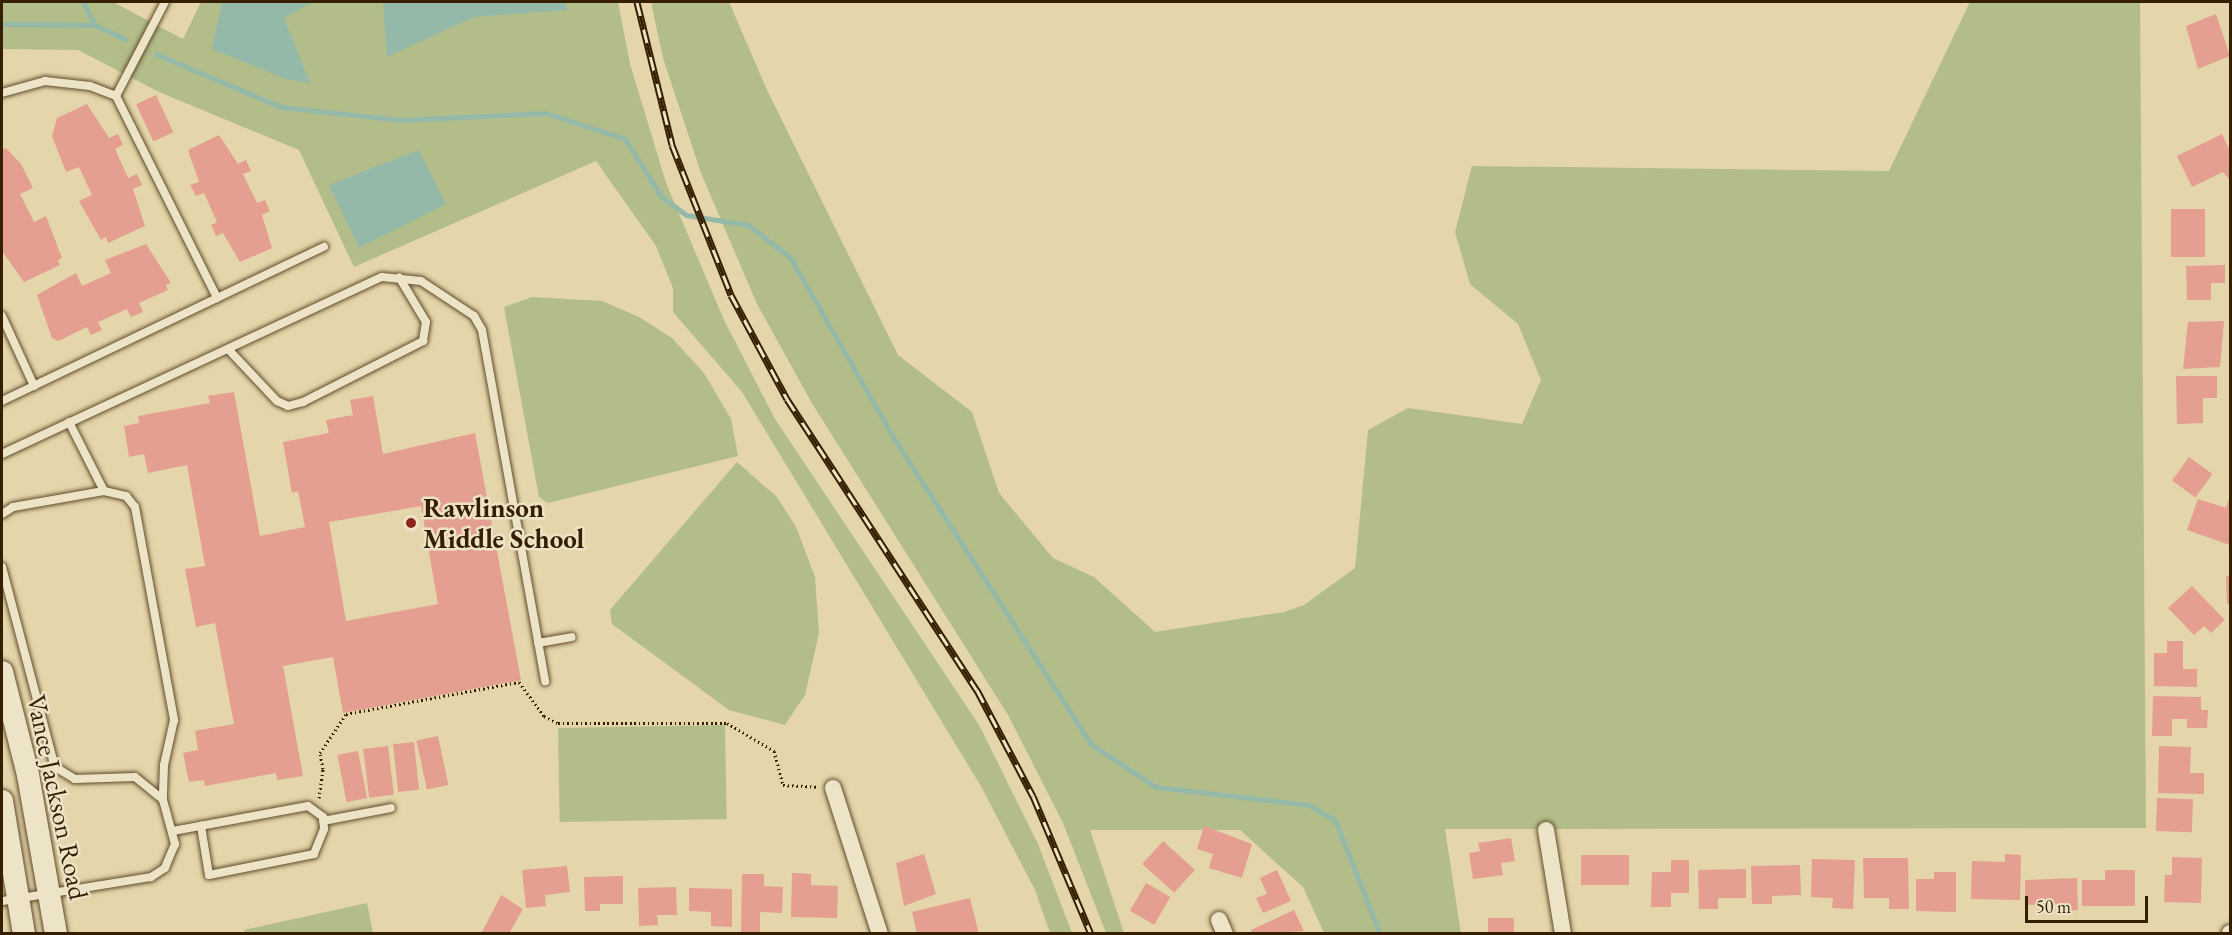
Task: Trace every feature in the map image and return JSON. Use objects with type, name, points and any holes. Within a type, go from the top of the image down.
[{"type":"main road","name":"Vance Jackson Road","points":[[2,672],[28,775],[56,933]]},
{"type":"main road","name":"Vance Jackson Road","points":[[2,801],[10,900],[24,933]]},
{"type":"street","points":[[833,788],[880,933]]},
{"type":"street","points":[[1546,830],[1563,933]]},
{"type":"lane","points":[[116,96],[165,2]]},
{"type":"lane","points":[[2,93],[37,83],[69,82],[116,96],[217,298]]},
{"type":"lane","points":[[2,401],[324,247]]},
{"type":"lane","points":[[2,454],[382,277],[399,277],[429,287],[474,316],[482,330],[545,681]]},
{"type":"lane","points":[[228,349],[277,401],[288,406],[303,402],[423,341],[426,322],[399,277]]},
{"type":"lane","points":[[2,316],[34,386]]},
{"type":"lane","points":[[69,422],[104,491]]},
{"type":"lane","points":[[2,514],[36,503],[104,491],[126,496],[135,507],[174,720],[164,765],[163,800],[172,831],[174,853],[165,868],[151,877],[10,900]]},
{"type":"lane","points":[[2,567],[55,767],[75,779],[90,776],[135,777],[163,800]]},
{"type":"lane","points":[[538,642],[571,637]]},
{"type":"lane","points":[[172,831],[308,806],[317,809],[323,821],[314,854],[209,875],[201,826]]},
{"type":"lane","points":[[323,821],[391,808]]},
{"type":"path","points":[[317,809],[323,769],[320,753],[346,714],[519,682],[544,716],[558,723],[727,723],[774,752],[783,785],[833,788]]},
{"type":"green space","points":[[2,2],[113,2],[183,39],[201,2],[618,2],[630,64],[666,183],[724,320],[775,419],[979,725],[1038,844],[1072,933],[1050,933],[1035,890],[982,788],[742,392],[673,312],[673,288],[656,246],[596,161],[354,267],[299,150],[159,92],[78,50],[2,49]]},
{"type":"green space","points":[[651,2],[729,2],[767,90],[898,355],[972,412],[999,493],[1053,558],[1094,577],[1155,632],[1284,612],[1304,605],[1355,568],[1368,430],[1408,408],[1522,424],[1541,380],[1518,324],[1470,284],[1455,232],[1472,166],[1889,171],[1970,2],[2140,2],[2146,828],[1445,829],[1461,934],[1324,933],[1303,887],[1240,830],[1090,830],[1124,933],[1106,933],[1063,823],[1008,715],[813,405],[757,304],[701,173],[663,58]]},
{"type":"green space","points":[[532,297],[602,301],[639,317],[672,338],[704,373],[731,419],[738,456],[548,503],[539,497],[504,307]]},
{"type":"green space","points":[[737,462],[777,497],[796,527],[815,577],[819,633],[805,695],[785,725],[729,710],[612,624],[610,610]]},
{"type":"green space","points":[[725,725],[727,819],[560,822],[558,728]]},
{"type":"green space","points":[[367,903],[373,933],[245,933],[244,930]]},
{"type":"shaded area","points":[[222,2],[313,2],[284,18],[310,83],[286,79],[212,49]]},
{"type":"shaded area","points":[[383,2],[566,2],[567,10],[474,17],[387,57]]},
{"type":"shaded area","points":[[419,150],[446,204],[359,248],[329,185]]},
{"type":"building","points":[[2216,14],[2230,56],[2198,69],[2186,26]]},
{"type":"building","points":[[156,95],[173,132],[153,141],[136,104]]},
{"type":"building","points":[[87,104],[109,138],[118,134],[123,145],[115,149],[128,178],[137,174],[142,185],[133,189],[145,226],[108,243],[106,237],[101,240],[79,201],[92,195],[79,167],[66,172],[52,136],[57,118]]},
{"type":"building","points":[[2222,134],[2230,151],[2230,180],[2223,172],[2192,187],[2177,156]]},
{"type":"building","points":[[219,135],[238,164],[246,160],[251,171],[243,174],[257,203],[265,200],[270,211],[262,215],[272,248],[240,262],[223,233],[216,236],[211,225],[217,222],[204,193],[196,196],[190,185],[199,182],[188,150]]},
{"type":"building","points":[[6,148],[21,164],[33,188],[20,194],[34,222],[46,216],[62,258],[58,260],[60,265],[24,282],[2,251],[2,150]]},
{"type":"building","points":[[2171,209],[2205,209],[2205,257],[2171,257]]},
{"type":"building","points":[[146,244],[171,283],[166,285],[168,290],[139,303],[143,312],[131,317],[127,309],[98,322],[102,330],[91,335],[87,327],[58,341],[52,338],[37,295],[76,273],[82,286],[111,273],[105,260]]},
{"type":"building","points":[[2225,265],[2225,283],[2211,283],[2211,300],[2187,300],[2186,266]]},
{"type":"building","points":[[2224,321],[2220,367],[2183,369],[2188,322]]},
{"type":"building","points":[[2176,376],[2217,376],[2217,398],[2203,398],[2203,423],[2177,424]]},
{"type":"building","points":[[234,392],[260,536],[305,527],[298,491],[292,493],[283,442],[329,433],[326,420],[353,415],[350,400],[373,396],[383,454],[475,433],[521,680],[343,713],[333,657],[283,666],[303,776],[277,780],[276,773],[205,786],[204,780],[189,782],[183,753],[198,750],[195,731],[234,724],[215,623],[196,627],[185,569],[205,566],[187,465],[148,473],[144,454],[129,457],[124,426],[139,423],[138,416],[210,403],[208,396]],"holes":[[[421,506],[438,604],[346,621],[329,522]]]},
{"type":"building","points":[[2189,457],[2212,474],[2195,498],[2172,480]]},
{"type":"building","points":[[2230,496],[2230,545],[2187,530],[2198,499],[2226,508]]},
{"type":"building","points":[[2226,576],[2230,576],[2230,604],[2227,604]]},
{"type":"building","points":[[2192,586],[2225,620],[2211,633],[2204,626],[2194,635],[2168,608]]},
{"type":"building","points":[[2167,641],[2183,641],[2183,669],[2197,669],[2197,687],[2154,686],[2154,653],[2167,653]]},
{"type":"building","points":[[2153,696],[2201,697],[2201,710],[2208,710],[2207,728],[2187,728],[2187,719],[2172,719],[2172,736],[2152,736]]},
{"type":"building","points":[[438,736],[448,785],[427,789],[416,741]]},
{"type":"building","points":[[414,742],[419,790],[398,792],[393,744]]},
{"type":"building","points":[[388,746],[394,795],[369,798],[363,749]]},
{"type":"building","points":[[2159,746],[2191,747],[2190,773],[2204,773],[2204,794],[2158,793]]},
{"type":"building","points":[[358,751],[367,798],[347,802],[337,755]]},
{"type":"building","points":[[2157,798],[2193,799],[2192,832],[2156,831]]},
{"type":"building","points":[[1204,826],[1252,844],[1242,878],[1209,868],[1213,854],[1197,849]]},
{"type":"building","points":[[1511,838],[1515,861],[1501,863],[1503,875],[1473,879],[1469,853],[1480,851],[1478,843]]},
{"type":"building","points":[[1163,841],[1195,870],[1174,893],[1142,864]]},
{"type":"building","points":[[924,854],[936,894],[904,906],[896,863]]},
{"type":"building","points":[[2005,854],[2021,855],[2020,900],[1971,899],[1972,861],[2005,862]]},
{"type":"building","points":[[1581,855],[1629,855],[1629,885],[1581,885]]},
{"type":"building","points":[[2172,857],[2202,858],[2201,903],[2164,902],[2165,875],[2172,875]]},
{"type":"building","points":[[1863,858],[1908,858],[1909,909],[1889,909],[1889,898],[1864,898]]},
{"type":"building","points":[[1812,859],[1855,860],[1853,909],[1832,908],[1833,898],[1811,897]]},
{"type":"building","points":[[1671,860],[1689,860],[1689,893],[1671,893],[1671,907],[1651,907],[1652,872],[1671,872]]},
{"type":"building","points":[[1800,865],[1801,895],[1772,896],[1772,904],[1752,904],[1751,866]]},
{"type":"building","points":[[567,866],[570,892],[545,895],[546,906],[526,908],[522,870]]},
{"type":"building","points":[[1746,869],[1746,898],[1718,898],[1718,909],[1699,909],[1698,870]]},
{"type":"building","points":[[1277,870],[1291,901],[1263,913],[1256,898],[1267,894],[1260,878]]},
{"type":"building","points":[[2105,870],[2135,870],[2135,906],[2082,906],[2082,880],[2105,880]]},
{"type":"building","points":[[1934,872],[1956,872],[1956,912],[1916,911],[1916,879],[1934,879]]},
{"type":"building","points":[[792,873],[811,874],[811,885],[838,886],[837,918],[791,917]]},
{"type":"building","points":[[742,874],[764,874],[764,886],[783,887],[782,913],[760,912],[760,934],[741,934]]},
{"type":"building","points":[[623,876],[623,904],[600,904],[600,911],[585,911],[584,877]]},
{"type":"building","points":[[2077,878],[2078,910],[2062,911],[2062,904],[2025,905],[2025,880]]},
{"type":"building","points":[[1146,883],[1170,897],[1154,925],[1130,911]]},
{"type":"building","points":[[676,887],[677,915],[657,915],[658,925],[639,926],[638,888]]},
{"type":"building","points":[[689,888],[732,889],[732,927],[711,926],[711,912],[689,911]]},
{"type":"building","points":[[501,895],[523,909],[509,934],[481,934]]},
{"type":"building","points":[[970,898],[979,934],[917,934],[912,912]]},
{"type":"building","points":[[1294,910],[1304,931],[1252,934],[1251,930]]},
{"type":"building","points":[[1488,918],[1514,918],[1514,934],[1488,934]]},
{"type":"waterway","points":[[83,2],[95,25]]},
{"type":"waterway","points":[[2,24],[95,25],[125,39]]},
{"type":"waterway","points":[[156,54],[281,107],[401,120],[546,113],[625,139],[661,196],[686,215],[748,225],[790,257],[895,440],[1091,744],[1156,787],[1309,805],[1335,820],[1380,934]]},
{"type":"railway","points":[[637,2],[672,145],[731,295],[787,399],[977,690],[1033,796],[1091,934]]},
{"type":"place","name":"Rawlinson Middle School","points":[[411,523]]}]
